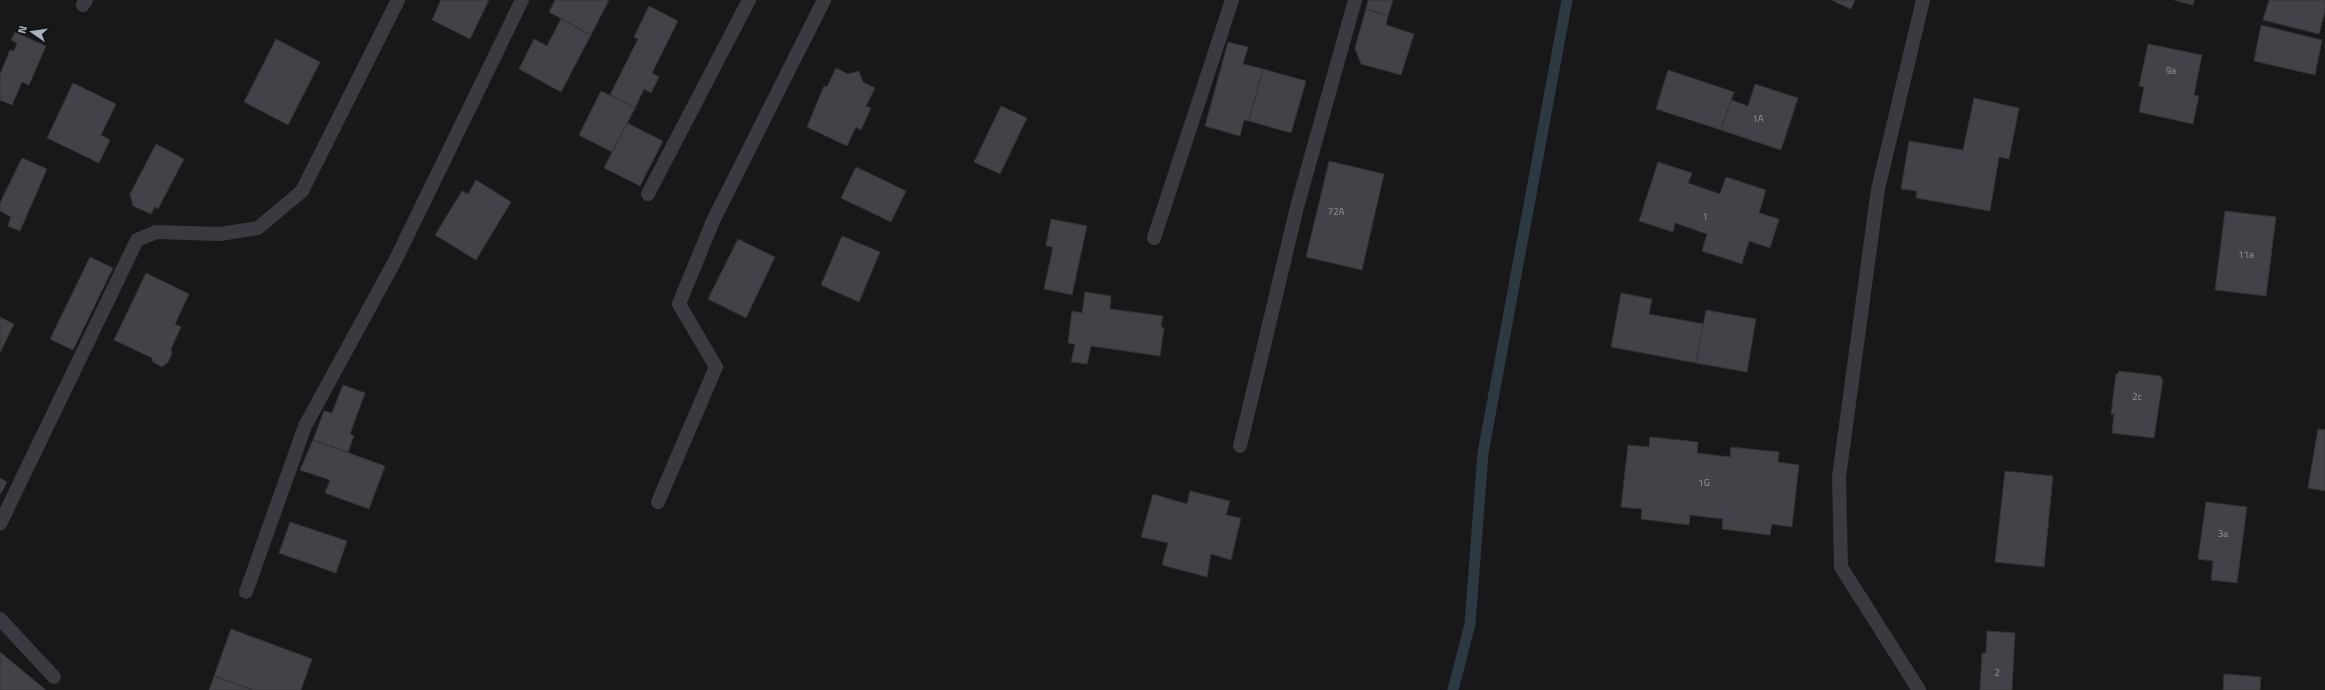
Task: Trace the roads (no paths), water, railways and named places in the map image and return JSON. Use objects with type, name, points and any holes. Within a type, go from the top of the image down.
[{"type":"lane","points":[[0,524],[137,240],[156,232],[220,234],[258,228],[302,191],[398,0]]},
{"type":"lane","points":[[246,592],[305,426],[396,260],[522,0]]},
{"type":"lane","points":[[648,194],[749,0]]},
{"type":"lane","points":[[658,502],[716,367],[679,304],[713,221],[824,0]]},
{"type":"lane","points":[[1154,238],[1232,0]]},
{"type":"lane","points":[[1240,446],[1297,207],[1355,0]]},
{"type":"lane","points":[[1918,690],[1841,566],[1839,477],[1878,189],[1923,0]]},
{"type":"lane","points":[[0,619],[54,677]]},
{"type":"waterway","points":[[1453,690],[1470,624],[1483,453],[1567,0]]}]
